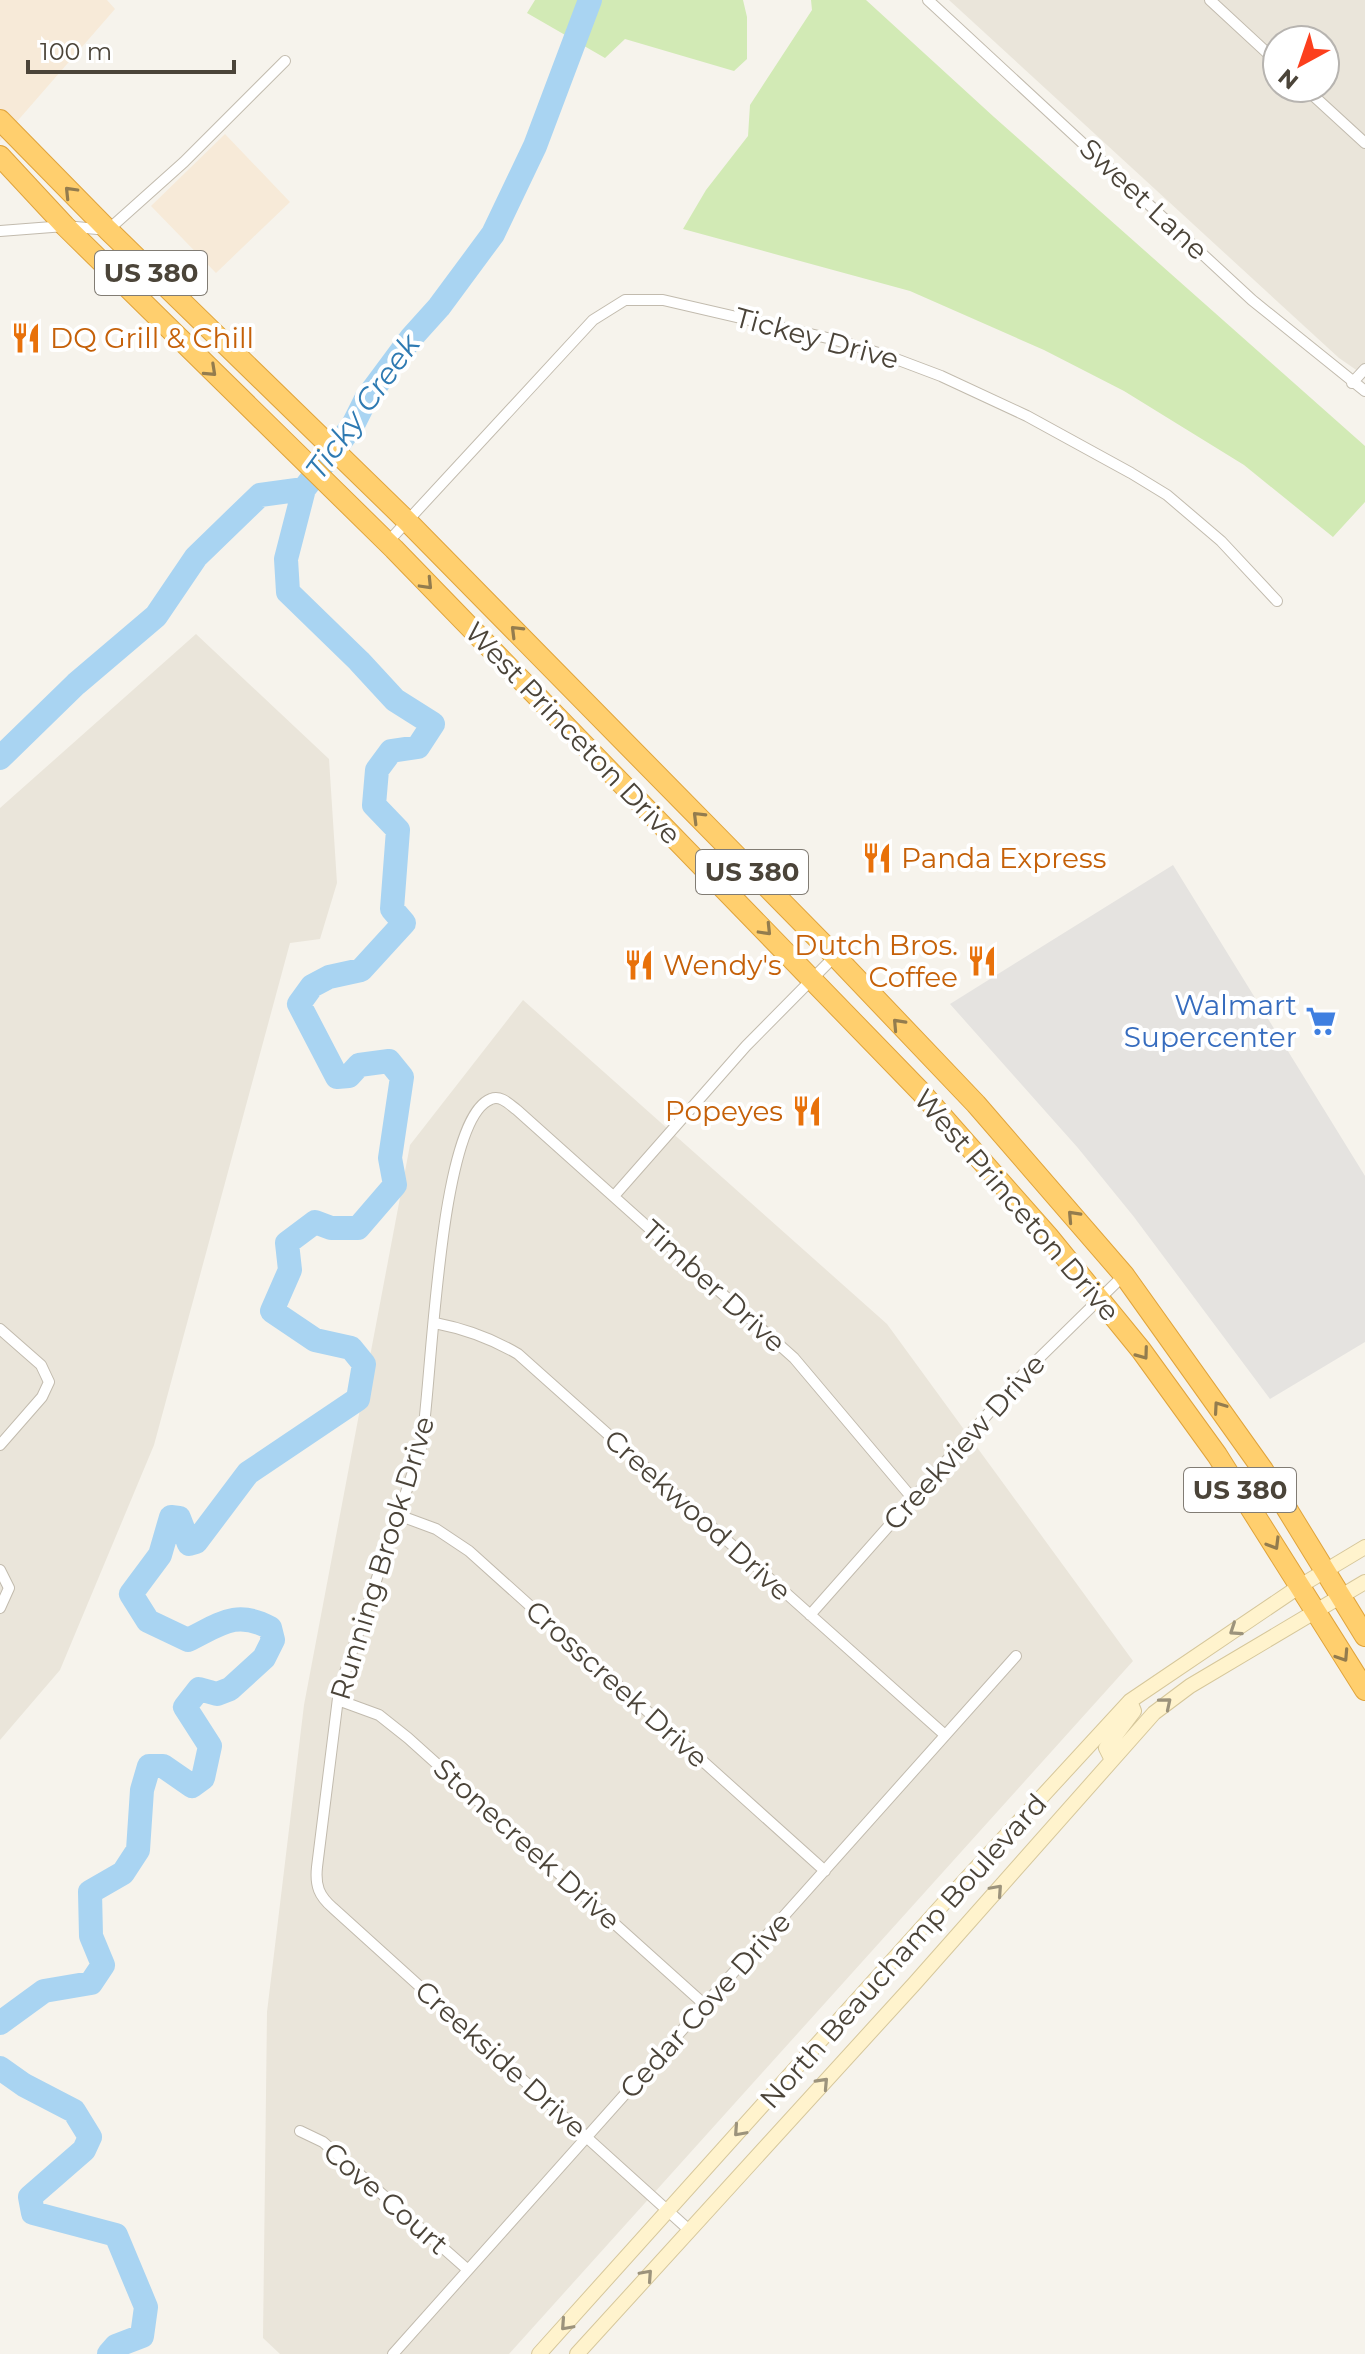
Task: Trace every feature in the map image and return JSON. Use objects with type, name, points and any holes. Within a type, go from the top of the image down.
[{"type":"highway","name":"West Princeton Drive","points":[[0,120],[108,230],[406,520],[835,956],[976,1104],[1124,1275],[1232,1425],[1365,1636]]},
{"type":"highway","name":"West Princeton Drive","points":[[0,156],[65,226],[387,543],[920,1091],[1099,1297],[1141,1350],[1217,1455],[1365,1690]]},
{"type":"street","name":"Sweet Lane","points":[[928,0],[1252,300],[1365,391]]},
{"type":"street","points":[[1210,0],[1261,47]]},
{"type":"street","points":[[0,231],[65,226],[108,230],[184,162],[285,61]]},
{"type":"street","points":[[1322,104],[1365,143]]},
{"type":"street","name":"Tickey Drive","points":[[387,543],[593,320],[625,300],[663,300],[861,347],[914,365],[981,394],[1167,495],[1221,541],[1277,601]]},
{"type":"street","points":[[1352,383],[1365,369]]},
{"type":"street","points":[[614,1196],[746,1046],[835,956]]},
{"type":"street","name":"Timber Drive","points":[[494,1098],[504,1099],[517,1110],[794,1358],[913,1499]]},
{"type":"street","name":"Running Brook Drive","points":[[317,1887],[338,1700],[421,1448],[428,1414],[445,1213],[453,1169],[475,1115],[484,1103],[494,1098]]},
{"type":"street","name":"Creekview Drive","points":[[810,1615],[1025,1372],[1124,1275]]},
{"type":"street","name":"Creekwood Drive","points":[[435,1323],[491,1338],[518,1354],[945,1735]]},
{"type":"street","points":[[0,1329],[41,1365],[49,1382],[42,1397],[0,1445]]},
{"type":"street","name":"Crosscreek Drive","points":[[398,1515],[436,1529],[469,1551],[825,1871]]},
{"type":"street","name":"North Beauchamp Boulevard","points":[[539,2354],[1130,1701],[1300,1586],[1365,1547]]},
{"type":"street","points":[[0,1570],[9,1588],[0,1608]]},
{"type":"street","name":"North Beauchamp Boulevard","points":[[577,2354],[1170,1699],[1365,1582]]},
{"type":"street","name":"Cedar Cove Drive","points":[[393,2354],[1016,1656]]},
{"type":"street","name":"Stonecreek Drive","points":[[338,1700],[379,1715],[408,1738],[705,2005]]},
{"type":"street","points":[[1112,1760],[1106,1748],[1134,1711],[1130,1701]]},
{"type":"street","name":"Creekside Drive","points":[[317,1887],[323,1899],[688,2229]]},
{"type":"street","name":"Cove Court","points":[[300,2131],[323,2142],[468,2270]]},
{"type":"shaded area","points":[[0,0],[107,0],[115,9],[0,141]]},
{"type":"shaded area","points":[[949,0],[1365,0],[1365,376],[1339,358]]},
{"type":"shaded area","points":[[225,134],[290,202],[216,273],[151,206]]},
{"type":"shaded area","points":[[196,634],[329,759],[337,883],[320,939],[290,943],[154,1445],[60,1670],[0,1740],[0,808]]},
{"type":"shaded area","points":[[1173,865],[1365,1176],[1365,1342],[1270,1399],[1134,1217],[1078,1148],[950,1004]]},
{"type":"shaded area","points":[[523,1000],[887,1324],[1133,1661],[509,2354],[280,2354],[263,2338],[267,2012],[304,1705],[410,1145]]},
{"type":"green space","points":[[535,0],[743,0],[747,17],[747,59],[734,71],[625,39],[605,58],[527,13]]},
{"type":"green space","points":[[811,0],[866,0],[1365,446],[1365,502],[1333,537],[1244,465],[1124,391],[1044,350],[910,291],[683,229],[706,190],[748,136],[750,105],[812,10]]},
{"type":"waterway","points":[[0,2023],[44,1991],[91,1983],[103,1965],[91,1936],[90,1892],[123,1873],[138,1850],[142,1790],[149,1766],[163,1766],[192,1786],[203,1778],[210,1746],[185,1707],[199,1689],[217,1694],[230,1689],[264,1658],[273,1640],[270,1628],[247,1620],[228,1621],[188,1640],[148,1621],[131,1594],[160,1555],[171,1517],[179,1518],[189,1544],[196,1542],[248,1473],[358,1399],[364,1364],[351,1348],[315,1340],[272,1311],[290,1270],[287,1243],[315,1222],[331,1228],[358,1228],[395,1185],[390,1158],[402,1077],[389,1061],[359,1065],[349,1076],[337,1077],[299,1004],[312,986],[329,977],[361,970],[404,923],[392,909],[398,830],[374,805],[377,770],[391,751],[418,747],[433,724],[395,700],[288,592],[286,559],[304,489],[353,425],[366,399],[493,234],[535,146],[590,0]]},
{"type":"waterway","name":"Ticky Creek","points":[[0,758],[76,684],[156,616],[196,557],[260,495],[304,489]]},
{"type":"waterway","points":[[0,2068],[24,2085],[74,2111],[90,2137],[84,2150],[30,2197],[33,2213],[116,2235],[146,2307],[142,2336],[116,2346],[109,2354]]},
{"type":"place","name":"DQ Grill & Chill","points":[[26,338]]},
{"type":"place","name":"Panda Express","points":[[877,858]]},
{"type":"place","name":"Dutch Bros. Coffee","points":[[982,961]]},
{"type":"place","name":"Wendy's","points":[[639,965]]},
{"type":"place","name":"Walmart Supercenter","points":[[1321,1021]]},
{"type":"place","name":"Popeyes","points":[[807,1111]]}]
